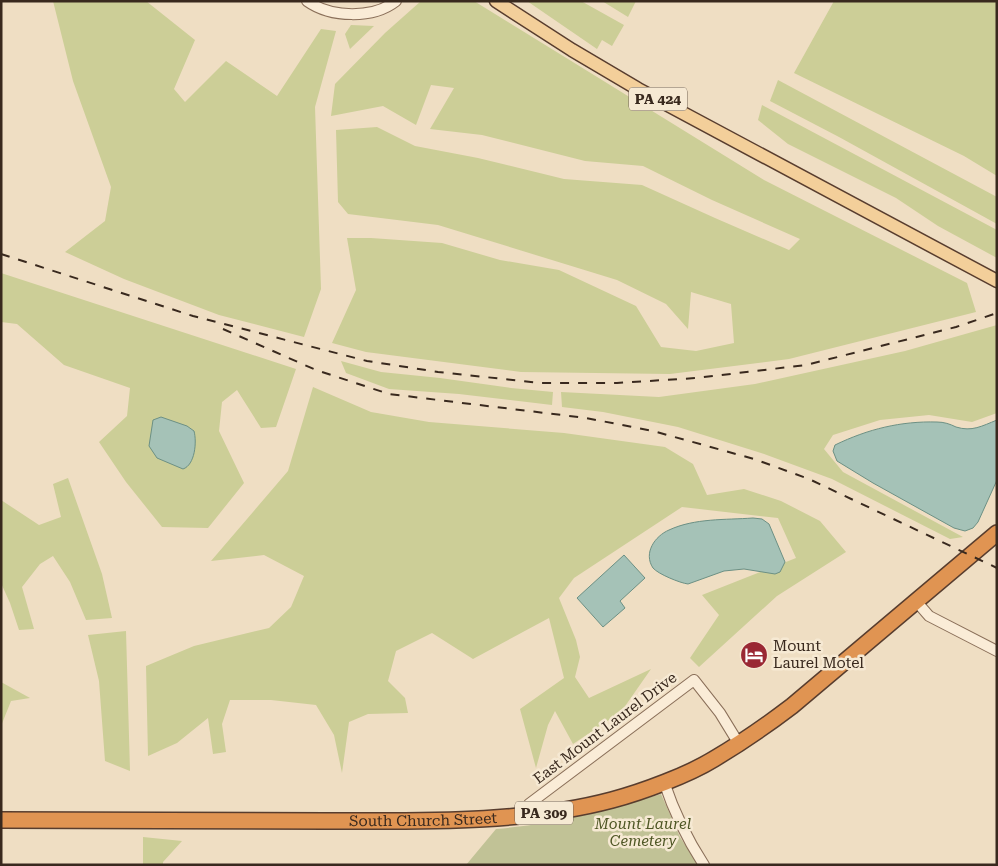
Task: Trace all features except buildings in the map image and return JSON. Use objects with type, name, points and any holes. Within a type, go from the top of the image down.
[{"type":"highway","name":"South Church Street","points":[[1,820],[448,820],[558,812],[612,800],[664,782],[712,761],[739,744],[792,706],[997,533]]},
{"type":"main road","name":"PA 424","points":[[496,1],[572,50],[638,89],[997,281]]},
{"type":"main road","name":"PA 424","points":[[825,188],[997,273]]},
{"type":"street","points":[[307,1],[325,11],[348,14],[373,12],[396,1]]},
{"type":"street","points":[[916,601],[929,616],[997,651]]},
{"type":"street","name":"East Mount Laurel Drive","points":[[525,815],[530,804],[694,680],[720,713],[739,744]]},
{"type":"street","points":[[664,782],[672,806],[691,845],[704,865]]},
{"type":"green space","points":[[53,1],[146,1],[195,40],[174,89],[185,102],[226,61],[277,96],[321,29],[336,31],[315,107],[321,289],[304,337],[219,315],[124,279],[65,252],[105,221],[111,187],[73,81]]},
{"type":"green space","points":[[421,1],[474,1],[764,180],[967,283],[976,312],[789,359],[670,374],[521,372],[366,352],[332,343],[356,290],[347,238],[371,238],[442,243],[500,260],[559,270],[636,306],[661,347],[696,351],[734,343],[731,304],[691,292],[688,329],[666,304],[617,280],[438,225],[348,214],[338,202],[336,130],[377,127],[415,146],[478,158],[564,179],[642,185],[789,250],[800,239],[712,200],[643,166],[585,161],[482,135],[430,129],[454,88],[431,85],[416,125],[383,106],[331,116],[335,84],[385,33]]},
{"type":"green space","points":[[527,1],[581,1],[624,25],[612,46],[602,40],[597,49]]},
{"type":"green space","points":[[602,1],[636,1],[628,17]]},
{"type":"green space","points":[[834,1],[997,1],[997,176],[964,156],[794,73]]},
{"type":"green space","points":[[351,25],[374,26],[350,49],[345,34]]},
{"type":"green space","points":[[778,80],[997,197],[997,224],[770,101]]},
{"type":"green space","points":[[762,105],[997,230],[997,258],[938,226],[896,198],[788,144],[758,120]]},
{"type":"green space","points":[[1,273],[296,369],[276,427],[261,428],[237,390],[222,402],[219,431],[244,483],[208,528],[162,527],[126,482],[99,442],[127,416],[130,388],[64,365],[17,324],[1,322]]},
{"type":"green space","points":[[997,325],[997,413],[972,422],[929,415],[880,420],[833,435],[824,449],[843,472],[963,537],[950,539],[832,479],[761,453],[678,427],[603,412],[562,407],[561,392],[659,397],[755,384],[905,351]]},
{"type":"green space","points":[[341,361],[381,372],[553,392],[552,405],[459,394],[389,389],[346,373]]},
{"type":"green space","points":[[313,387],[371,412],[429,422],[564,433],[665,447],[693,464],[707,495],[744,489],[781,501],[820,521],[846,552],[777,596],[699,667],[690,658],[719,615],[702,595],[796,558],[778,518],[682,507],[574,578],[559,598],[576,640],[580,657],[575,677],[589,698],[651,669],[621,712],[573,744],[555,711],[548,725],[536,768],[520,709],[564,678],[549,618],[473,659],[432,633],[396,651],[388,681],[405,698],[408,713],[368,714],[349,722],[342,773],[334,735],[316,705],[271,700],[230,700],[222,724],[226,752],[213,754],[208,718],[177,743],[148,756],[146,666],[194,646],[269,628],[291,607],[304,576],[264,555],[211,561],[288,471]]},
{"type":"green space","points":[[68,478],[102,574],[112,618],[86,620],[70,582],[53,556],[40,564],[22,587],[34,629],[19,630],[1,583],[1,500],[39,525],[61,517],[53,484]]},
{"type":"green space","points":[[126,631],[130,771],[105,761],[99,681],[88,635]]},
{"type":"green space","points":[[1,682],[30,698],[11,701],[1,726]]},
{"type":"green space","name":"Mount Laurel Cemetery","points":[[661,794],[680,837],[698,865],[466,865],[496,829],[539,824],[580,816]]},
{"type":"green space","points":[[143,837],[182,841],[163,862],[163,865],[143,865]]},
{"type":"shaded area","points":[[161,417],[187,426],[194,431],[195,447],[193,458],[187,467],[183,469],[157,458],[149,446],[153,420]]},
{"type":"shaded area","points":[[997,420],[997,480],[978,522],[973,528],[965,531],[954,528],[873,483],[837,461],[833,451],[835,445],[847,439],[885,427],[911,423],[940,422],[967,429],[977,428]]},
{"type":"shaded area","points":[[762,519],[769,524],[785,562],[780,572],[775,574],[744,569],[724,571],[688,584],[659,573],[650,562],[649,557],[652,546],[659,536],[669,530],[700,521]]},
{"type":"shaded area","points":[[624,555],[645,578],[620,601],[625,608],[603,627],[577,598]]},
{"type":"railway","points":[[1,254],[193,316],[367,361],[438,372],[541,383],[617,383],[696,378],[806,365],[956,327],[997,313]]},
{"type":"railway","points":[[223,329],[316,370],[389,394],[586,418],[653,431],[754,459],[809,479],[997,568]]},
{"type":"place","name":"Mount Laurel Motel","points":[[754,655]]}]
